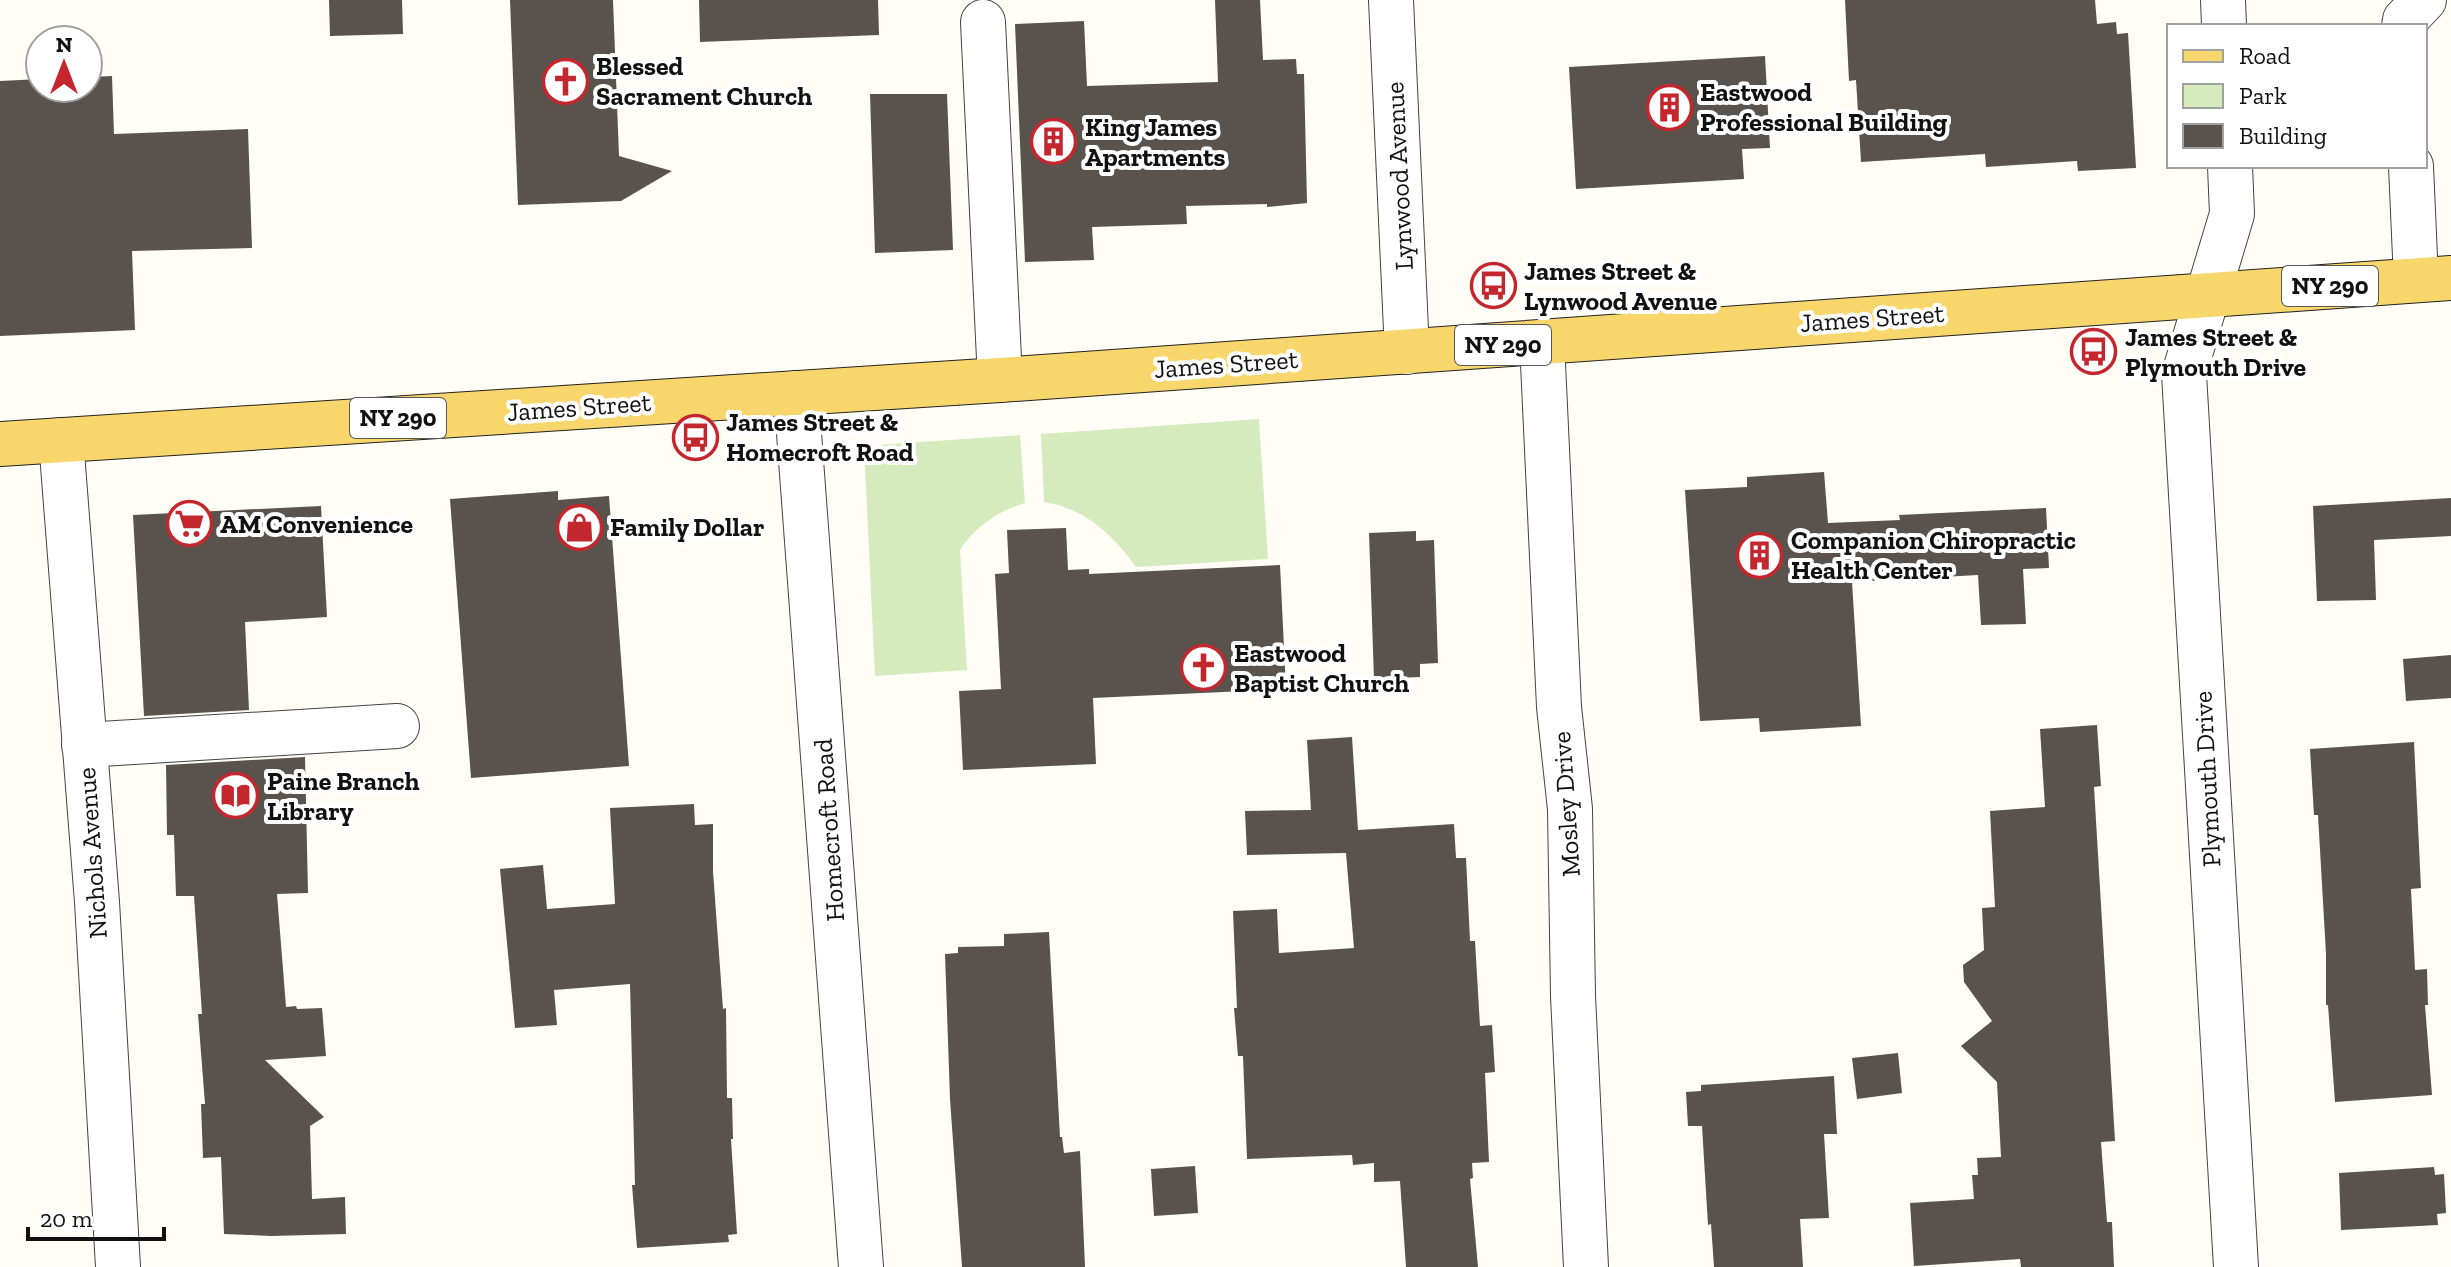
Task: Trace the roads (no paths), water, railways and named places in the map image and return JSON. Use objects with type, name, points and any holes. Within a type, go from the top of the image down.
[{"type":"main road","name":"James Street","points":[[0,444],[1000,380],[2434,279]]},
{"type":"street","name":"Lynwood Avenue","points":[[1391,0],[1407,352]]},
{"type":"street","points":[[2223,0],[2224,24]]},
{"type":"street","points":[[2404,24],[2424,0]]},
{"type":"street","points":[[983,22],[1000,380]]},
{"type":"street","name":"Plymouth Drive","points":[[2230,168],[2232,214],[2184,374],[2236,1267]]},
{"type":"street","points":[[2411,168],[2434,279]]},
{"type":"street","name":"Mosley Drive","points":[[1542,342],[1559,707],[1570,809],[1573,996],[1586,1267]]},
{"type":"street","name":"Homecroft Road","points":[[796,393],[861,1267]]},
{"type":"street","name":"Nichols Avenue","points":[[61,440],[97,902],[118,1267]]},
{"type":"street","points":[[84,745],[397,726]]},
{"type":"place","name":"Blessed Sacrament Church","points":[[565,81]]},
{"type":"place","name":"Eastwood Professional Building","points":[[1669,107]]},
{"type":"place","name":"King James Apartments","points":[[1054,142]]},
{"type":"place","name":"James Street & Lynwood Avenue","points":[[1493,286]]},
{"type":"place","name":"James Street & Plymouth Drive","points":[[2094,352]]},
{"type":"place","name":"James Street & Homecroft Road","points":[[695,437]]},
{"type":"place","name":"AM Convenience","points":[[189,524]]},
{"type":"place","name":"Family Dollar","points":[[579,527]]},
{"type":"place","name":"Companion Chiropractic Health Center","points":[[1760,555]]},
{"type":"place","name":"Eastwood Baptist Church","points":[[1203,668]]},
{"type":"place","name":"Paine Branch Library","points":[[236,796]]}]
